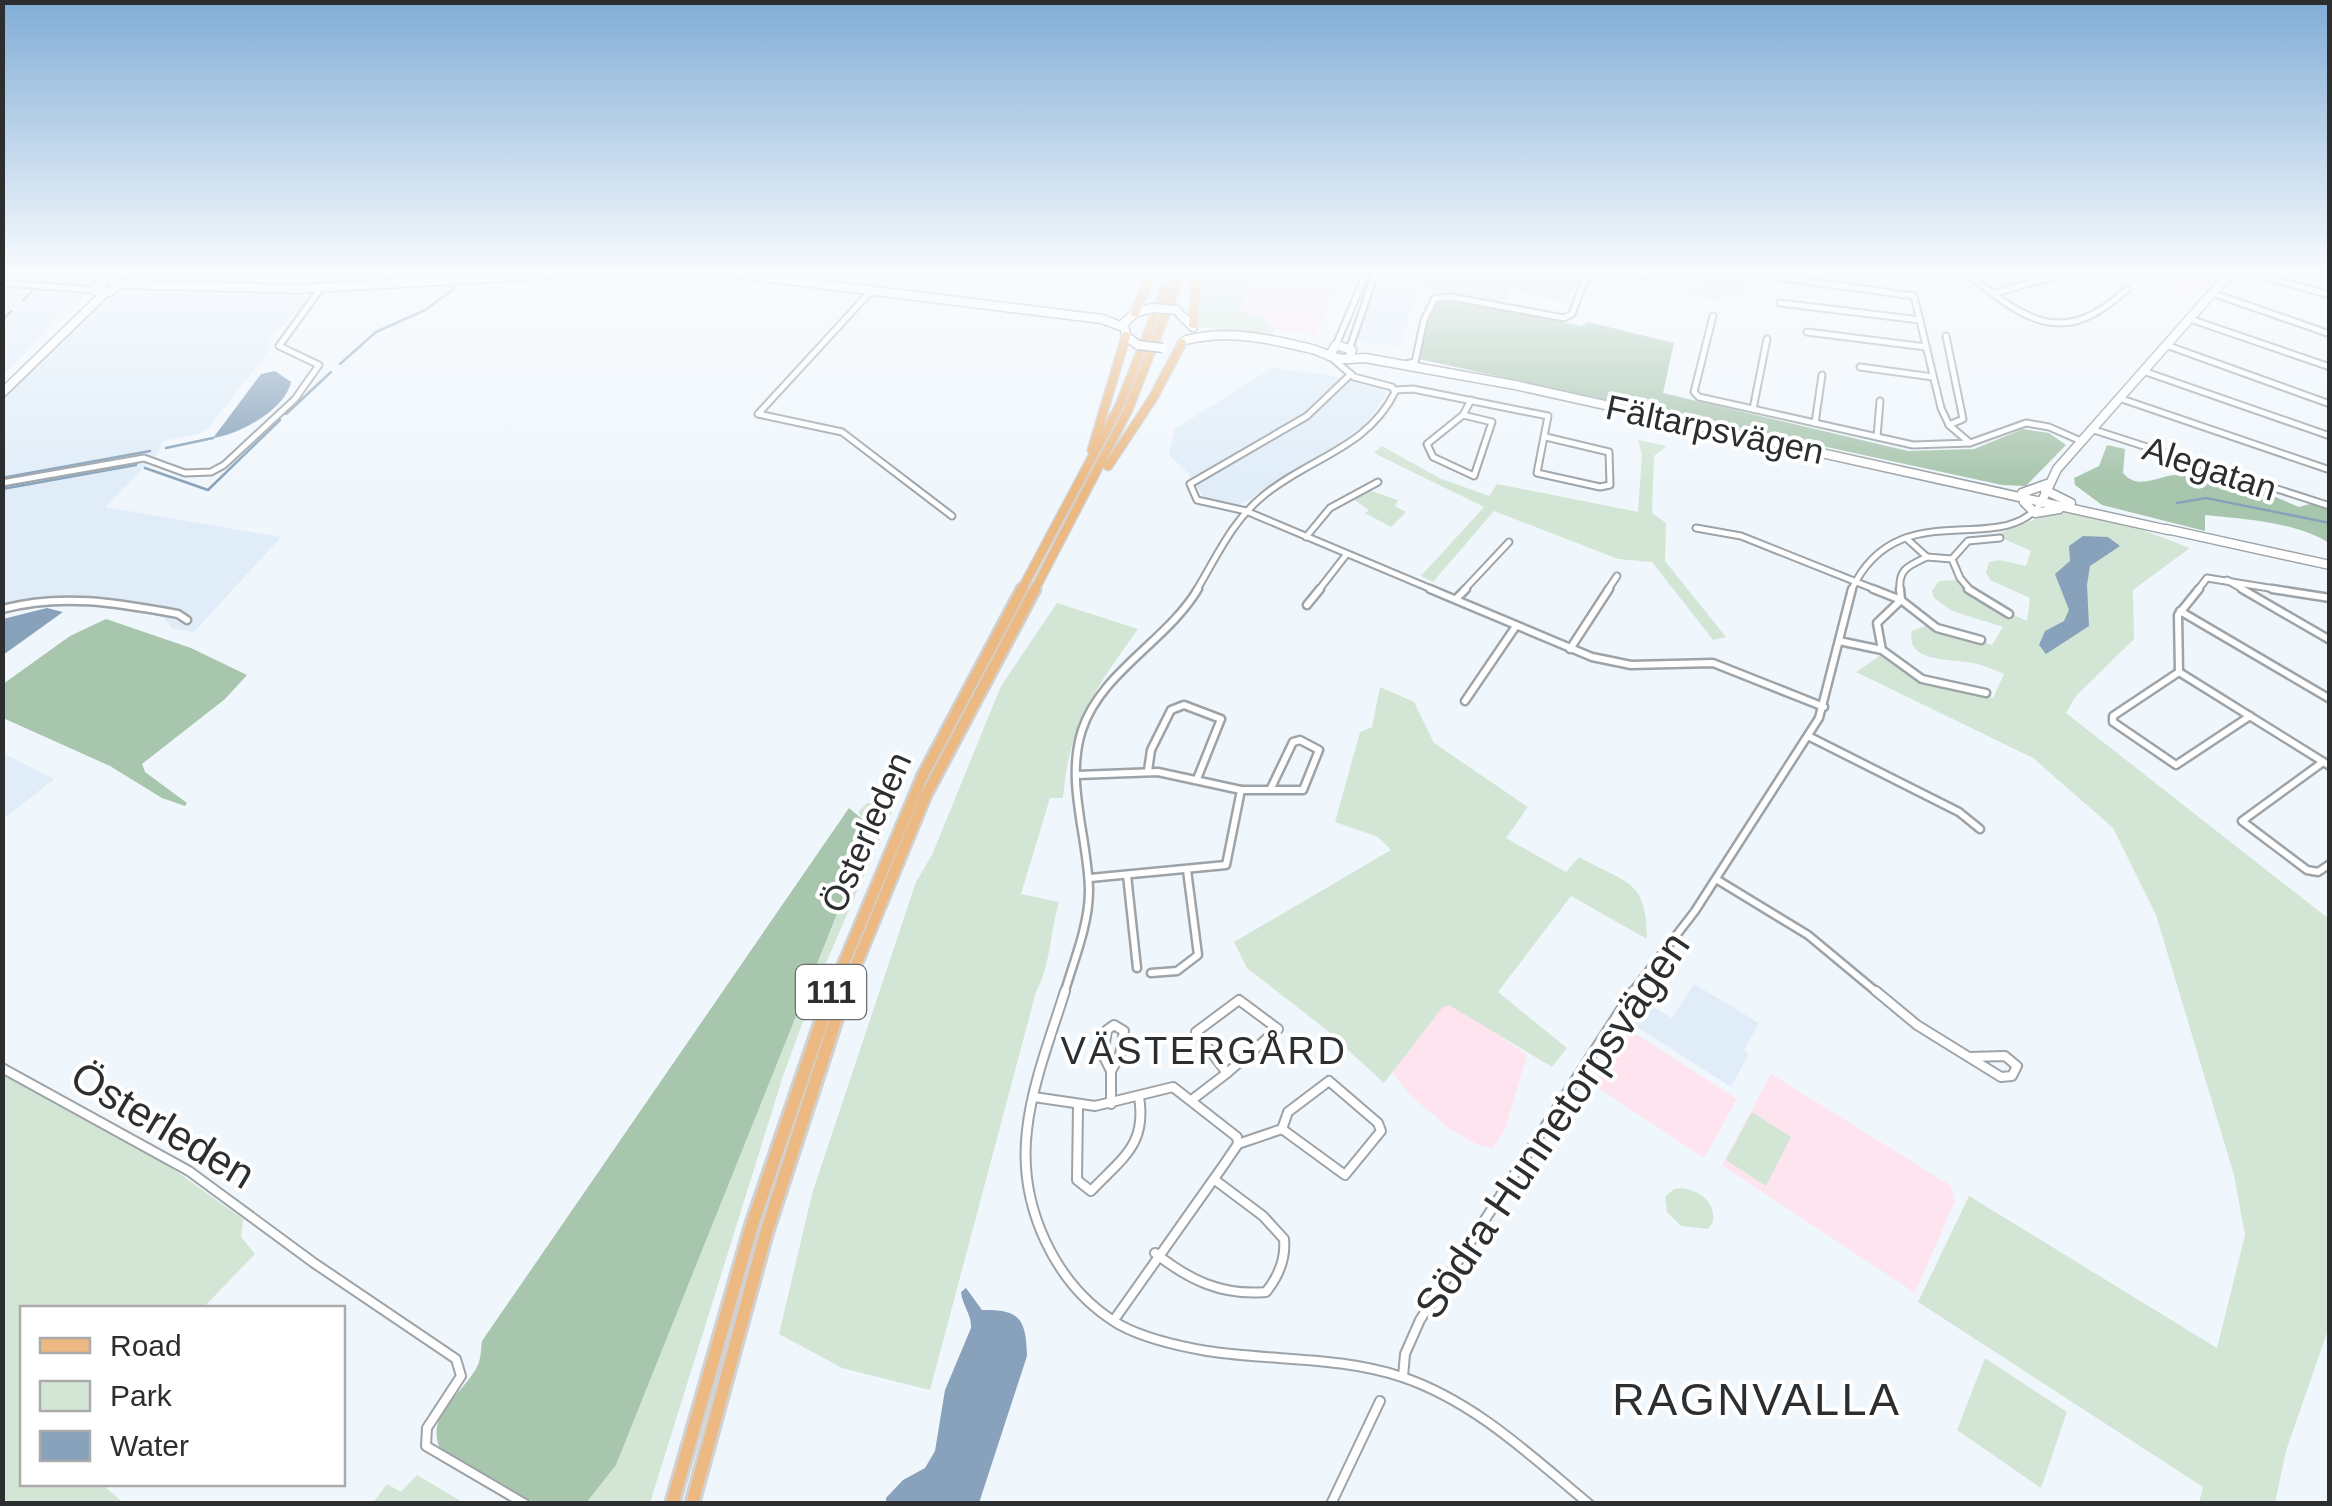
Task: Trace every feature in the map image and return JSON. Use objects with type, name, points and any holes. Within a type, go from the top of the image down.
[{"type":"main road","points":[[1067,511],[1098,438],[1121,344]]},
{"type":"main road","name":"Österleden","points":[[672,1504],[753,1218],[848,946],[924,772],[1067,511],[1123,402],[1145,344]]},
{"type":"main road","name":"Österleden","points":[[694,1504],[708,1440],[785,1165],[862,943],[966,716],[1088,496],[1141,387],[1156,344]]},
{"type":"main road","points":[[1088,496],[1153,398],[1182,344]]},
{"type":"street","points":[[2,394],[50,344]]},
{"type":"street","points":[[2,483],[144,458],[185,473],[218,469],[295,399],[320,364],[282,351],[279,344]]},
{"type":"street","points":[[822,344],[758,414],[842,432],[952,516]]},
{"type":"street","points":[[1140,344],[1163,348],[1174,344]]},
{"type":"street","points":[[1282,344],[1311,349],[1330,357],[1348,372],[1395,390],[1413,389],[1548,416],[1537,472],[1597,486],[1610,485],[1609,452],[1546,437]]},
{"type":"street","points":[[1322,344],[1350,348]]},
{"type":"street","points":[[1351,344],[1348,372],[1307,416],[1191,482],[1198,501],[1246,512],[1570,648],[1624,665],[1686,661],[1722,665],[1824,707]]},
{"type":"street","points":[[1400,364],[1415,362],[1420,344]]},
{"type":"street","points":[[1706,344],[1694,394],[1924,446],[1970,443],[2026,423],[2081,442]]},
{"type":"street","points":[[1754,409],[1766,344]]},
{"type":"street","points":[[1904,344],[1926,347],[1949,425],[1970,443]]},
{"type":"street","points":[[1944,344],[1963,419],[1949,425]]},
{"type":"street","points":[[2035,513],[2044,493],[2091,429],[2166,344]]},
{"type":"street","points":[[2167,344],[2330,404]]},
{"type":"street","points":[[2265,344],[2330,367]]},
{"type":"street","points":[[1330,357],[1334,346]]},
{"type":"street","name":"Fältarpsvägen","points":[[1350,348],[1915,473],[2017,494],[2044,493],[2068,506],[2330,565]]},
{"type":"street","name":"Fältarpsvägen","points":[[1330,357],[1400,364],[1515,385]]},
{"type":"street","points":[[1860,367],[1934,376]]},
{"type":"street","points":[[2143,371],[2330,436]]},
{"type":"street","points":[[1816,423],[1822,375]]},
{"type":"street","points":[[1395,390],[1389,406],[1360,436],[1278,485],[1246,512],[1226,536],[1182,613],[1116,677],[1098,700],[1078,744],[1076,775],[1090,878],[1086,923],[1033,1097],[1025,1160],[1027,1190],[1036,1222],[1059,1266],[1084,1296],[1114,1320],[1157,1343],[1180,1349],[1354,1366],[1403,1377],[1469,1410],[1588,1504]]},
{"type":"street","points":[[2118,398],[2330,470]]},
{"type":"street","points":[[1463,415],[1492,422],[1493,426],[1474,476],[1433,457],[1427,444],[1463,415],[1470,400]]},
{"type":"street","points":[[1877,437],[1880,401]]},
{"type":"street","name":"Alegatan","points":[[2091,429],[2330,506]]},
{"type":"street","points":[[1306,537],[1330,508],[1378,482]]},
{"type":"street","points":[[2017,494],[2044,493]]},
{"type":"street","points":[[2017,494],[2035,513]]},
{"type":"street","points":[[1855,582],[1872,560],[1906,537],[1938,529],[2021,522],[2035,513],[2068,506]]},
{"type":"street","points":[[1696,528],[1742,536],[1901,600],[1937,628],[1981,640]]},
{"type":"street","points":[[1906,537],[1926,558]]},
{"type":"street","points":[[1952,559],[1968,541],[2000,538]]},
{"type":"street","points":[[1455,600],[1509,542]]},
{"type":"street","points":[[1307,605],[1346,554]]},
{"type":"street","points":[[1901,600],[1898,576],[1905,566],[1926,558],[1952,559]]},
{"type":"street","points":[[1952,559],[1954,572],[1968,589],[2009,614]]},
{"type":"street","points":[[1570,648],[1617,576]]},
{"type":"street","points":[[2179,672],[2180,610],[2210,577],[2330,598]]},
{"type":"street","points":[[2222,578],[2330,640]]},
{"type":"street","name":"Södra Hunnetorpsvägen","points":[[1403,1377],[1408,1344],[1420,1320],[1635,988],[1716,880],[1808,736],[1824,707],[1855,582]]},
{"type":"street","points":[[2,609],[47,596],[70,595],[178,614],[187,620]]},
{"type":"street","points":[[1882,650],[1877,623],[1901,600]]},
{"type":"street","points":[[2180,610],[2330,700]]},
{"type":"street","points":[[1466,701],[1516,626]]},
{"type":"street","points":[[1839,641],[1882,650],[1922,679],[1986,693]]},
{"type":"street","points":[[2179,672],[2113,716],[2113,722],[2165,761],[2176,765],[2250,716]]},
{"type":"street","points":[[2179,672],[2326,764],[2242,820],[2307,870],[2316,873],[2330,864]]},
{"type":"street","points":[[1148,771],[1151,750],[1171,710],[1184,706],[1220,719],[1197,780]]},
{"type":"street","points":[[1808,736],[1959,812],[1980,830]]},
{"type":"street","points":[[1076,775],[1148,771],[1241,790],[1299,791],[1306,788],[1320,750],[1300,740],[1293,742],[1271,788]]},
{"type":"street","points":[[1090,878],[1226,865],[1241,790]]},
{"type":"street","points":[[1151,973],[1177,971],[1198,955],[1187,870]]},
{"type":"street","points":[[1127,875],[1138,968]]},
{"type":"street","points":[[1716,880],[1808,935],[1917,1025],[1969,1057],[2005,1078],[2014,1074],[2017,1066],[2002,1055],[1969,1057]]},
{"type":"street","points":[[1193,1099],[1227,1072],[1278,1029],[1240,1000],[1196,1032],[1227,1072]]},
{"type":"street","points":[[1110,1071],[1120,1054],[1124,1032],[1114,1026],[1107,1030],[1103,1053],[1110,1071],[1111,1104]]},
{"type":"street","name":"Österleden","points":[[2,1068],[189,1171],[314,1263],[456,1359],[462,1376],[429,1424],[424,1436],[426,1446],[525,1504]]},
{"type":"street","points":[[1114,1320],[1155,1253],[1215,1180],[1238,1144],[1282,1128],[1288,1112],[1329,1081],[1378,1123],[1381,1132],[1345,1175],[1282,1128]]},
{"type":"street","points":[[1033,1097],[1078,1106],[1111,1104],[1169,1087],[1193,1099],[1234,1132],[1238,1144]]},
{"type":"street","points":[[1078,1106],[1077,1180],[1091,1191],[1139,1140],[1143,1120],[1139,1097]]},
{"type":"street","points":[[1155,1253],[1188,1280],[1202,1285],[1256,1294],[1266,1292],[1274,1284],[1285,1249],[1281,1234],[1215,1180]]},
{"type":"street","points":[[1331,1504],[1380,1401]]},
{"type":"shaded area","points":[[3,344],[34,344],[3,375]]},
{"type":"shaded area","points":[[54,344],[268,344],[270,350],[208,428],[199,434],[163,441],[156,456],[105,507],[281,537],[194,632],[173,629],[163,617],[67,600],[3,613],[2,399]]},
{"type":"shaded area","points":[[1272,368],[1325,374],[1384,390],[1386,395],[1366,423],[1341,442],[1239,506],[1207,502],[1188,473],[1169,455],[1175,429]]},
{"type":"shaded area","points":[[3,753],[54,779],[3,819]]},
{"type":"shaded area","points":[[1694,984],[1759,1023],[1744,1050],[1749,1054],[1731,1087],[1626,1020],[1639,998],[1672,1018]]},
{"type":"shaded area","points":[[1442,1008],[1460,1008],[1527,1055],[1505,1130],[1493,1148],[1478,1145],[1450,1129],[1409,1094],[1392,1072]]},
{"type":"shaded area","points":[[1630,1030],[1737,1099],[1704,1158],[1594,1085]]},
{"type":"shaded area","points":[[1771,1074],[1951,1186],[1955,1201],[1915,1293],[1722,1165]]},
{"type":"green space","points":[[1423,344],[1674,344],[1663,393],[1908,451],[1974,449],[2023,429],[2049,433],[2066,445],[2026,486],[2002,485],[1419,359]]},
{"type":"green space","points":[[1638,440],[1667,446],[1654,456],[1652,513],[1666,523],[1665,561],[1726,637],[1713,640],[1652,562],[1618,559],[1494,511],[1433,582],[1421,576],[1484,507],[1374,453],[1382,446],[1439,478],[1489,496],[1497,484],[1638,512],[1642,455]]},
{"type":"green space","points":[[2107,445],[2125,449],[2123,473],[2136,481],[2179,475],[2177,466],[2182,462],[2188,465],[2191,479],[2231,478],[2299,507],[2310,504],[2329,509],[2329,543],[2301,530],[2269,523],[2205,515],[2205,531],[2102,505],[2075,485],[2074,478],[2099,466]]},
{"type":"green space","points":[[1368,490],[1398,500],[1395,506],[1406,512],[1391,527],[1365,513],[1369,510],[1353,499]]},
{"type":"green space","points":[[2054,512],[2106,519],[2190,548],[2133,590],[2134,639],[2076,696],[2066,713],[2329,919],[2329,1327],[2286,1451],[2275,1503],[2199,1503],[2203,1487],[1918,1302],[1969,1196],[2217,1348],[2245,1235],[2234,1175],[2156,915],[2113,828],[2033,758],[1856,672],[1882,654],[1912,677],[1993,698],[2004,674],[1974,663],[1923,654],[1912,641],[1912,631],[1928,625],[1992,645],[2003,627],[1952,611],[1934,598],[1932,591],[1939,581],[1955,580],[1973,596],[2027,621],[2030,598],[1990,580],[1986,572],[1989,562],[2000,560],[2026,566],[2031,551],[1995,535]]},
{"type":"green space","points":[[1057,603],[1138,629],[1097,689],[1078,727],[1063,798],[1050,798],[1021,894],[1059,902],[1045,971],[1036,992],[930,1390],[842,1368],[779,1334],[812,1194],[916,882],[932,855],[1001,686]]},
{"type":"green space","points":[[106,619],[191,648],[247,675],[225,699],[142,764],[145,772],[187,803],[185,806],[162,798],[110,766],[3,718],[3,684],[70,636]]},
{"type":"green space","points":[[1380,687],[1414,702],[1434,743],[1528,807],[1506,838],[1566,872],[1579,857],[1622,879],[1638,894],[1643,905],[1647,939],[1571,896],[1498,992],[1567,1048],[1552,1067],[1449,1005],[1442,1008],[1384,1083],[1324,1028],[1247,968],[1234,942],[1391,850],[1378,837],[1335,822],[1360,732],[1372,727]]},
{"type":"green space","points":[[867,803],[895,804],[816,986],[783,1076],[650,1503],[584,1504],[616,1465],[872,828],[858,812]]},
{"type":"green space","points":[[849,808],[872,827],[616,1465],[586,1503],[535,1503],[440,1449],[437,1436],[441,1415],[478,1365],[482,1341]]},
{"type":"green space","points":[[2,1069],[163,1162],[243,1219],[241,1237],[255,1254],[205,1306],[20,1306],[20,1486],[104,1486],[123,1503],[3,1503]]},
{"type":"green space","points":[[1752,1112],[1791,1137],[1766,1186],[1726,1160]]},
{"type":"green space","points":[[1682,1188],[1709,1203],[1713,1222],[1708,1229],[1681,1226],[1667,1212],[1665,1197]]},
{"type":"green space","points":[[1985,1358],[2067,1412],[2041,1488],[1957,1430]]},
{"type":"green space","points":[[417,1475],[464,1503],[373,1503],[387,1484],[401,1492]]},
{"type":"water","points":[[275,371],[291,382],[280,402],[247,426],[213,438],[261,374]]},
{"type":"water","points":[[2083,536],[2108,537],[2120,546],[2090,566],[2089,626],[2046,654],[2039,645],[2045,631],[2064,621],[2069,610],[2055,574],[2070,561],[2069,546]]},
{"type":"water","points":[[47,608],[63,612],[3,655],[3,619]]},
{"type":"water","points":[[966,1288],[982,1310],[1013,1314],[1018,1319],[1025,1333],[1027,1356],[979,1503],[886,1503],[903,1480],[925,1468],[935,1451],[945,1390],[971,1328],[961,1292]]},
{"type":"waterway","points":[[340,364],[362,344]]},
{"type":"waterway","points":[[286,414],[331,372]]},
{"type":"waterway","points":[[145,468],[208,490],[280,420]]},
{"type":"waterway","points":[[166,448],[213,438]]},
{"type":"waterway","points":[[2,478],[150,451]]},
{"type":"waterway","points":[[2,489],[136,465]]},
{"type":"waterway","points":[[2177,503],[2206,498],[2330,523]]},
{"type":"district","name":"VÄSTERGÅRD","points":[[1204,1051]]},
{"type":"district","name":"RAGNVALLA","points":[[1757,1399]]}]
